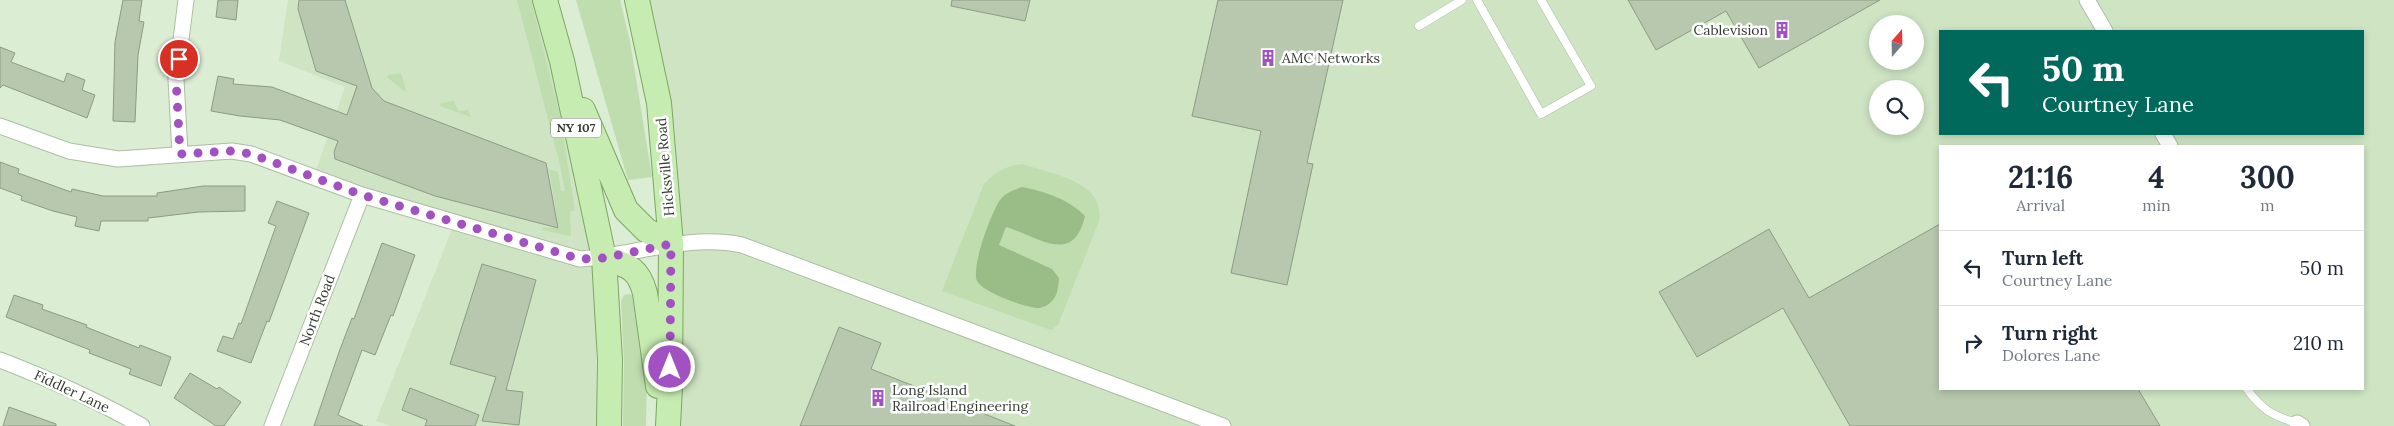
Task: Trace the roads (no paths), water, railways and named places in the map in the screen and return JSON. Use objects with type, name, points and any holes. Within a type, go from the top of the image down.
[{"type":"main road","name":"NY 107","points":[[545,0],[562,61],[604,258],[610,360],[609,426]]},
{"type":"main road","name":"Hicksville Road","points":[[638,0],[659,103],[671,244],[668,426]]},
{"type":"main road","points":[[562,61],[626,210],[646,230],[671,244]]},
{"type":"main road","points":[[604,258],[629,267],[641,278],[645,293],[664,426]]},
{"type":"street","points":[[180,154],[176,78],[186,0]]},
{"type":"street","points":[[555,0],[562,61]]},
{"type":"street","points":[[2087,0],[2104,30]]},
{"type":"street","points":[[0,126],[69,151],[118,159],[134,160],[180,154],[232,151],[251,154],[362,195],[580,259],[604,258],[671,244],[723,242],[742,246],[1223,426]]},
{"type":"street","name":"North Road","points":[[272,426],[362,195]]},
{"type":"street","name":"Fiddler Lane","points":[[0,360],[52,380],[96,400],[142,426]]},
{"type":"lane","points":[[1419,26],[1462,0]]},
{"type":"lane","points":[[1477,0],[1541,114],[1590,86],[1541,0]]},
{"type":"lane","points":[[2248,390],[2256,401],[2274,416],[2300,425]]},
{"type":"place","name":"Cablevision","points":[[1782,30]]},
{"type":"place","name":"AMC Networks","points":[[1268,58]]},
{"type":"place","name":"Long Island Railroad Engineering","points":[[878,398]]}]
